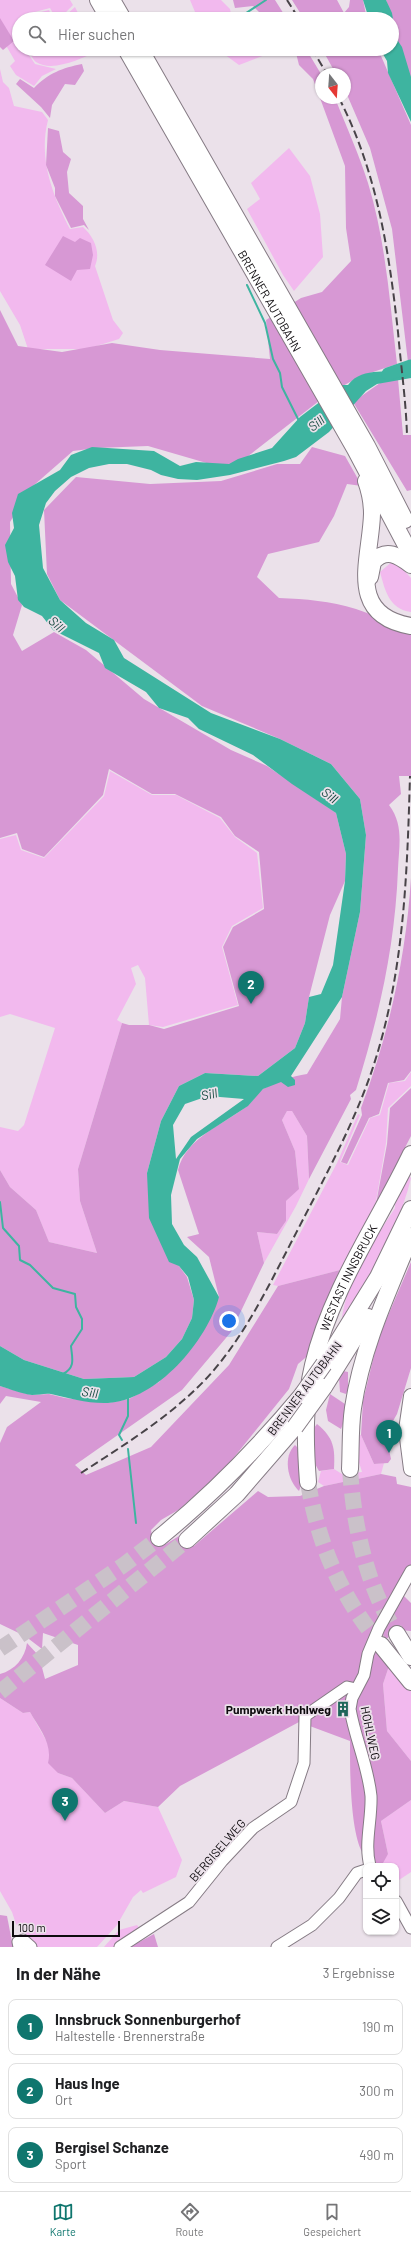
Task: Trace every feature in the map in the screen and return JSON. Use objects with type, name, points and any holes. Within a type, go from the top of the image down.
[{"type":"highway","points":[[98,0],[105,12]]},
{"type":"highway","points":[[112,0],[119,12]]},
{"type":"highway","name":"BRENNER AUTOBAHN","points":[[130,56],[288,320],[355,449],[380,493],[411,531]]},
{"type":"highway","name":"BRENNER AUTOBAHN","points":[[144,56],[288,320],[380,493],[411,555]]},
{"type":"highway","points":[[380,493],[372,522],[365,572],[367,590],[374,604],[382,614],[397,622],[411,626]]},
{"type":"highway","points":[[411,565],[397,555],[384,554],[373,562],[370,578],[374,593],[383,607],[395,616],[411,621]]},
{"type":"highway","name":"WESTAST INNSBRUCK","points":[[308,1482],[306,1430],[308,1395],[313,1365],[325,1326],[339,1293],[411,1154]]},
{"type":"highway","name":"BRENNER AUTOBAHN","points":[[159,1538],[200,1504],[250,1456],[302,1395],[324,1364],[378,1277],[411,1209]]},
{"type":"highway","points":[[350,1469],[353,1409],[363,1363],[376,1320],[411,1234]]},
{"type":"highway","name":"BRENNER AUTOBAHN","points":[[187,1540],[237,1494],[295,1427],[324,1387],[356,1337],[411,1234]]},
{"type":"highway","points":[[397,1634],[411,1657]]},
{"type":"highway","points":[[381,1645],[411,1682]]},
{"type":"main road","points":[[410,1464],[406,1430],[411,1396]]},
{"type":"street","name":"HOHLWEG","points":[[369,1863],[367,1857],[371,1815],[370,1795],[350,1709],[352,1698],[364,1675],[368,1654],[380,1628],[411,1571]]},
{"type":"street","name":"BERGISELWEG","points":[[120,1947],[189,1902],[225,1858],[253,1828],[290,1804],[298,1788],[304,1764],[305,1716],[347,1686],[356,1689]]},
{"type":"street","points":[[293,1947],[323,1925],[339,1898],[357,1873],[363,1871]]},
{"type":"street","points":[[277,1947],[312,1925],[339,1898]]},
{"type":"street","points":[[399,1906],[411,1928]]},
{"type":"street","points":[[19,1947],[18,1942],[23,1940],[31,1947]]},
{"type":"shaded area","points":[[0,0],[70,0],[73,5],[66,12],[52,12],[50,8],[35,12],[12,12],[12,56],[0,35]]},
{"type":"shaded area","points":[[190,0],[221,0],[230,9],[231,12],[195,12]]},
{"type":"shaded area","points":[[233,0],[275,0],[283,12],[259,12],[253,6],[235,8]]},
{"type":"shaded area","points":[[292,0],[337,0],[343,12],[300,12]]},
{"type":"shaded area","points":[[350,0],[363,0],[366,12],[345,12],[349,7]]},
{"type":"shaded area","points":[[386,0],[411,0],[411,84],[399,52],[399,12],[390,12]]},
{"type":"shaded area","points":[[75,7],[78,12],[69,12]]},
{"type":"shaded area","points":[[0,18],[12,38],[12,43],[3,50],[0,47]]},
{"type":"shaded area","points":[[12,56],[30,56],[35,64],[56,69],[42,76],[34,86],[16,75],[10,66],[15,61]]},
{"type":"shaded area","points":[[32,56],[87,56],[75,61],[50,66],[36,62]]},
{"type":"shaded area","points":[[227,56],[262,56],[239,65]]},
{"type":"shaded area","points":[[297,56],[310,56],[317,68],[315,68],[315,84],[313,79],[299,65]]},
{"type":"shaded area","points":[[326,56],[381,56],[411,125],[411,362],[408,362],[392,229],[370,148],[351,104],[351,68],[333,68]]},
{"type":"shaded area","points":[[82,64],[84,71],[75,85],[65,84],[52,105],[50,118],[41,107],[16,84],[20,79],[34,88],[45,78],[56,72],[68,67]]},
{"type":"shaded area","points":[[0,69],[3,82],[9,88],[14,106],[42,112],[48,120],[45,135],[46,163],[53,190],[70,229],[83,227],[93,240],[97,250],[97,261],[95,266],[113,320],[123,333],[119,339],[87,349],[28,349],[20,325],[0,291]]},
{"type":"shaded area","points":[[322,104],[337,104],[357,151],[368,183],[383,250],[397,364],[361,376],[328,394],[238,464],[210,464],[148,446],[97,448],[73,451],[33,486],[10,522],[11,584],[22,605],[13,635],[22,651],[54,632],[86,650],[144,699],[231,750],[267,766],[336,813],[346,854],[345,881],[330,915],[309,997],[305,1023],[295,1048],[258,1076],[205,1073],[179,1086],[161,1121],[147,1173],[179,1266],[187,1277],[194,1300],[192,1318],[182,1339],[166,1357],[134,1377],[84,1379],[24,1360],[0,1346],[0,1170],[10,1187],[36,1210],[49,1242],[97,1253],[80,1201],[78,1169],[122,1023],[129,1025],[149,1025],[164,1029],[239,1006],[223,947],[233,927],[264,909],[259,852],[235,836],[221,817],[175,794],[152,794],[109,769],[103,795],[44,857],[22,849],[17,833],[0,838],[0,310],[18,346],[62,352],[112,343],[160,350],[270,359],[266,320],[301,298],[322,292],[351,261],[346,228],[345,166]]},
{"type":"shaded area","points":[[48,128],[59,131],[63,152],[71,159],[67,172],[69,193],[83,206],[83,219],[89,230],[84,225],[71,228],[55,196],[55,188],[46,165]]},
{"type":"shaded area","points":[[289,148],[310,176],[320,214],[323,257],[294,291],[283,275],[247,209],[260,199],[251,183]]},
{"type":"shaded area","points":[[63,236],[75,242],[80,238],[91,243],[93,255],[90,269],[77,270],[71,281],[45,265]]},
{"type":"shaded area","points":[[398,379],[403,435],[411,435],[411,490],[407,491],[353,402],[380,383]]},
{"type":"shaded area","points":[[312,447],[345,456],[362,486],[347,484],[334,516],[319,542],[268,554],[257,577],[279,598],[318,601],[346,606],[411,629],[411,776],[399,776],[401,794],[389,805],[397,820],[400,844],[393,926],[379,1008],[356,1090],[350,1095],[351,1099],[309,1179],[307,1136],[292,1111],[287,1111],[282,1120],[295,1151],[299,1189],[286,1201],[286,1221],[277,1234],[257,1232],[264,1263],[231,1332],[182,1390],[75,1465],[86,1475],[151,1447],[229,1365],[278,1286],[344,1269],[311,1353],[298,1364],[289,1389],[227,1466],[180,1509],[161,1520],[151,1530],[152,1535],[166,1544],[179,1536],[194,1546],[258,1491],[268,1497],[300,1496],[324,1486],[381,1474],[396,1477],[397,1484],[411,1487],[411,1566],[399,1591],[411,1603],[411,1631],[406,1630],[396,1632],[388,1637],[377,1648],[389,1666],[383,1684],[387,1731],[411,1761],[411,1800],[381,1821],[388,1854],[383,1863],[372,1863],[361,1850],[357,1839],[351,1797],[350,1741],[299,1722],[180,1786],[158,1807],[124,1801],[105,1813],[72,1778],[58,1773],[48,1763],[49,1749],[47,1743],[30,1712],[23,1713],[0,1698],[0,1674],[10,1670],[18,1663],[24,1654],[27,1643],[39,1656],[45,1679],[78,1665],[78,1645],[43,1633],[42,1649],[25,1636],[0,1624],[0,1443],[7,1427],[41,1402],[6,1396],[0,1404],[0,1386],[31,1395],[49,1394],[65,1398],[108,1403],[129,1399],[159,1382],[219,1297],[209,1257],[187,1237],[199,1234],[178,1170],[182,1159],[197,1141],[206,1133],[246,1107],[263,1089],[284,1080],[307,1074],[340,1019],[342,997],[360,912],[366,835],[360,799],[331,764],[280,739],[202,706],[60,600],[47,574],[44,510],[76,477],[150,484],[221,481],[277,464],[300,464]]},
{"type":"shaded area","points":[[394,560],[411,578],[411,612],[398,607],[393,603],[386,592],[380,572]]},
{"type":"shaded area","points":[[110,771],[152,795],[176,795],[220,818],[235,837],[257,853],[263,908],[232,926],[222,947],[238,1005],[163,1027],[149,1025],[145,978],[138,965],[131,968],[136,984],[117,1020],[122,1023],[78,1169],[80,1201],[97,1253],[49,1242],[36,1210],[10,1187],[0,1170],[0,1127],[18,1131],[24,1125],[55,1028],[10,1014],[0,1017],[0,839],[16,835],[21,850],[44,858],[104,796]]},
{"type":"shaded area","points":[[411,878],[411,1071],[404,1080],[388,1083],[379,1114],[369,1118],[347,1164],[341,1162],[362,1115],[361,1108],[380,1052],[395,995],[409,908]]},
{"type":"shaded area","points":[[411,1072],[411,1086],[388,1108],[386,1143],[375,1207],[344,1269],[278,1286],[273,1285],[337,1163],[358,1114],[360,1115],[340,1162],[348,1165],[370,1118],[380,1115],[389,1083],[405,1081]]},
{"type":"shaded area","points":[[411,1088],[411,1136],[376,1204],[387,1144],[390,1108]]},
{"type":"shaded area","points":[[287,1111],[292,1111],[307,1136],[309,1179],[296,1206],[264,1263],[257,1232],[277,1234],[286,1221],[286,1201],[299,1188],[295,1151],[282,1120]]},
{"type":"shaded area","points":[[409,1176],[411,1178],[401,1212],[394,1228],[379,1260],[353,1306],[347,1309],[346,1319],[342,1317],[345,1302],[356,1274],[371,1246],[395,1208],[395,1204]]},
{"type":"shaded area","points":[[411,1262],[411,1368],[397,1414],[389,1428],[388,1445],[391,1459],[388,1463],[374,1464],[361,1435],[363,1401],[378,1339]]},
{"type":"shaded area","points":[[343,1371],[348,1372],[348,1390],[346,1394],[340,1392],[339,1378]]},
{"type":"shaded area","points":[[330,1394],[345,1404],[346,1416],[341,1429],[328,1421],[326,1410]]},
{"type":"shaded area","points":[[317,1424],[327,1434],[334,1449],[334,1469],[319,1471],[314,1462],[314,1428]]},
{"type":"shaded area","points":[[359,1435],[361,1435],[374,1464],[384,1463],[381,1474],[324,1486],[318,1482],[321,1471],[334,1469],[342,1474],[362,1472],[358,1459]]},
{"type":"shaded area","points":[[295,1445],[298,1448],[303,1480],[299,1491],[289,1475],[288,1468],[289,1455]]},
{"type":"shaded area","points":[[389,1666],[411,1691],[411,1761],[387,1731],[383,1684]]},
{"type":"shaded area","points":[[0,1698],[23,1713],[30,1712],[47,1742],[58,1773],[72,1778],[105,1813],[124,1801],[158,1807],[182,1860],[176,1877],[143,1893],[141,1890],[133,1897],[117,1925],[97,1947],[35,1947],[31,1939],[16,1924],[12,1912],[0,1891]]},
{"type":"shaded area","points":[[411,1800],[411,1872],[399,1880],[399,1863],[374,1863],[388,1854],[381,1821]]},
{"type":"shaded area","points":[[0,1915],[7,1916],[13,1947],[0,1947]]},
{"type":"shaded area","points":[[137,1925],[143,1933],[120,1947],[104,1947],[119,1930]]},
{"type":"shaded area","points":[[154,1934],[158,1947],[130,1947]]},
{"type":"water","points":[[363,0],[386,0],[392,12],[367,12]]},
{"type":"water","points":[[399,42],[402,47],[411,77],[411,122],[388,73],[387,61],[384,56],[399,56]]},
{"type":"water","points":[[411,366],[411,378],[377,384],[366,391],[329,432],[296,457],[230,475],[197,480],[178,479],[127,464],[109,464],[89,468],[71,477],[55,491],[46,503],[39,525],[43,568],[60,600],[86,623],[114,640],[124,658],[211,713],[280,739],[331,764],[360,799],[366,835],[360,912],[342,997],[291,1076],[295,1080],[295,1085],[288,1087],[281,1082],[263,1089],[248,1106],[197,1139],[180,1159],[171,1195],[172,1224],[184,1245],[197,1257],[219,1297],[213,1314],[192,1349],[161,1380],[144,1391],[126,1399],[108,1403],[94,1403],[51,1394],[32,1395],[20,1393],[0,1386],[0,1346],[24,1360],[84,1379],[134,1377],[166,1357],[182,1339],[192,1318],[194,1300],[188,1277],[179,1266],[169,1262],[149,1218],[147,1173],[161,1121],[179,1086],[205,1073],[258,1076],[295,1048],[305,1023],[309,997],[321,994],[333,965],[345,881],[346,854],[336,813],[292,784],[253,755],[199,729],[188,718],[159,708],[146,692],[105,668],[99,653],[53,630],[42,616],[24,607],[18,600],[15,576],[8,562],[5,545],[14,528],[12,513],[18,494],[60,470],[71,455],[92,447],[154,451],[180,466],[196,462],[229,464],[238,459],[272,448],[300,417],[342,385],[348,385],[354,379],[369,373],[403,369]],"holes":[[[208,1096],[244,1099],[191,1137],[176,1159],[173,1125],[185,1104]]]},
{"type":"waterway","points":[[248,12],[266,0]]},
{"type":"waterway","points":[[247,285],[265,323],[273,359],[280,373],[282,387],[299,421]]},
{"type":"waterway","name":"Sill","points":[[388,374],[411,366]]},
{"type":"waterway","points":[[0,1202],[3,1228],[19,1246],[20,1260],[30,1265],[53,1288],[75,1294],[76,1307],[82,1319],[82,1329],[71,1346],[72,1365],[63,1374]]},
{"type":"waterway","points":[[122,1440],[119,1435],[128,1416],[128,1397]]},
{"type":"waterway","points":[[128,1449],[136,1523]]},
{"type":"tunnel","points":[[350,1469],[358,1534],[363,1555],[377,1596],[397,1634]]},
{"type":"tunnel","points":[[308,1482],[318,1527],[333,1569],[354,1608],[381,1645]]},
{"type":"tunnel","points":[[0,1649],[125,1564],[159,1538]]},
{"type":"tunnel","points":[[0,1692],[187,1540]]},
{"type":"railway","points":[[287,0],[295,12]]},
{"type":"railway","points":[[316,56],[323,68]]},
{"type":"railway","points":[[342,104],[363,154],[372,183],[385,242],[398,332],[405,397],[407,435]]},
{"type":"railway","points":[[81,1473],[161,1419],[204,1381],[218,1365],[243,1331],[264,1294],[325,1178],[344,1138],[370,1076],[390,1003],[397,965],[405,890],[410,776]]},
{"type":"place","name":"Haus Inge","points":[[251,1004]]},
{"type":"place","name":"Innsbruck Sonnenburgerhof","points":[[389,1453]]},
{"type":"place","name":"Pumpwerk Hohlweg","points":[[343,1709]]},
{"type":"place","name":"Bergisel Schanze","points":[[65,1821]]}]
